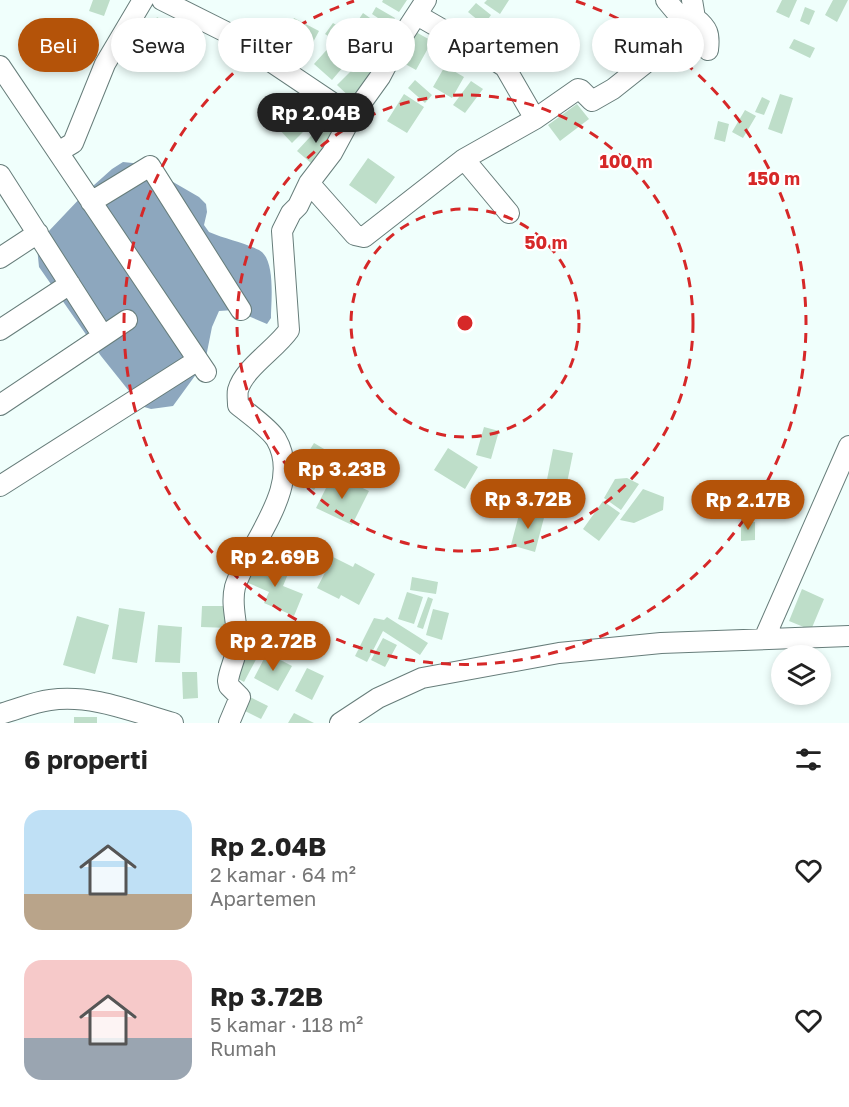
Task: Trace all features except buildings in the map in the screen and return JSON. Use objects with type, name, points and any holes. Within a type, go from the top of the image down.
[{"type":"street","points":[[58,152],[73,142],[105,64],[143,0]]},
{"type":"street","points":[[309,183],[355,236],[364,237],[464,159],[535,119],[578,89],[592,100],[613,89],[686,31],[687,25],[666,0]]},
{"type":"street","points":[[692,0],[695,18],[708,31],[708,50]]},
{"type":"street","points":[[172,2],[230,34],[351,116]]},
{"type":"street","points":[[229,723],[240,696],[229,686],[228,681],[237,647],[233,601],[236,586],[276,500],[284,464],[275,437],[238,405],[238,390],[250,371],[289,330],[282,231],[291,213],[298,206],[309,183],[332,153],[351,116],[380,77],[398,43],[422,8],[505,67],[535,119]]},
{"type":"street","points":[[0,66],[199,361],[6,476]]},
{"type":"street","points":[[464,159],[509,213]]},
{"type":"street","points":[[91,202],[150,166],[241,310]]},
{"type":"street","points":[[2,184],[38,233],[103,336]]},
{"type":"street","points":[[0,258],[38,233]]},
{"type":"street","points":[[0,330],[70,284]]},
{"type":"street","points":[[0,405],[127,320]]},
{"type":"street","points":[[764,639],[849,446]]},
{"type":"street","points":[[340,723],[378,698],[422,678],[559,653],[661,643],[849,636]]},
{"type":"street","points":[[0,714],[49,700],[78,699],[105,702],[173,723]]},
{"type":"water","points":[[123,162],[142,164],[199,197],[206,204],[204,225],[209,232],[259,250],[268,262],[270,271],[271,318],[267,324],[234,310],[219,311],[212,327],[205,362],[173,406],[151,409],[141,406],[101,356],[39,267],[37,247],[47,233],[84,194]]}]
